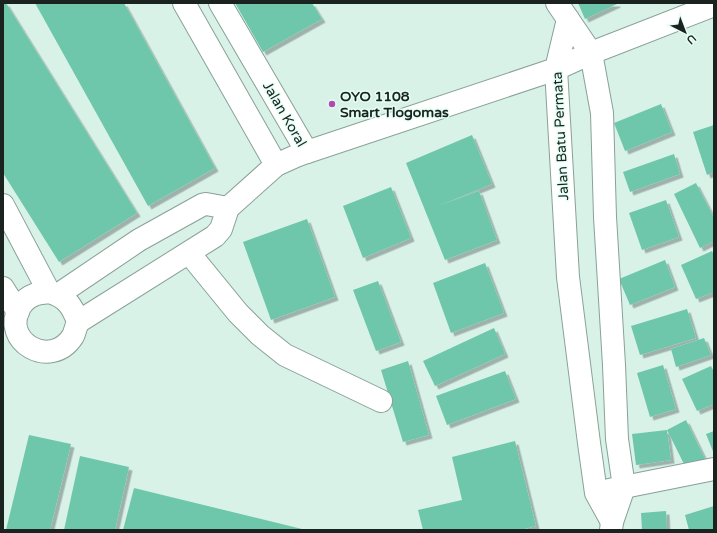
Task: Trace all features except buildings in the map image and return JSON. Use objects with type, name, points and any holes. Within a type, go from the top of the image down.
[{"type":"street","points":[[184,3],[276,165]]},
{"type":"street","name":"Jalan Koral","points":[[220,3],[307,152],[556,69],[591,53],[714,6]]},
{"type":"street","name":"Jalan Batu Permata","points":[[562,11],[591,53],[602,113],[617,439],[624,487],[611,526]]},
{"type":"street","name":"Jalan Batu Permata","points":[[562,11],[556,69],[568,277],[596,493],[611,526]]},
{"type":"street","points":[[228,208],[206,204],[202,205],[139,240],[54,293],[33,295],[24,302],[18,312],[16,324],[20,337],[28,347],[40,352],[53,352],[64,346],[73,336],[78,322],[215,236],[221,228],[228,208],[276,165],[307,152]]},
{"type":"street","points":[[3,205],[54,293],[65,299],[73,309],[78,322]]},
{"type":"street","points":[[189,253],[238,313],[260,335],[285,355],[381,401]]},
{"type":"street","points":[[3,288],[18,312]]},
{"type":"street","points":[[596,493],[714,469]]},
{"type":"place","name":"OYO 1108 Smart Tlogomas","points":[[332,104]]}]
